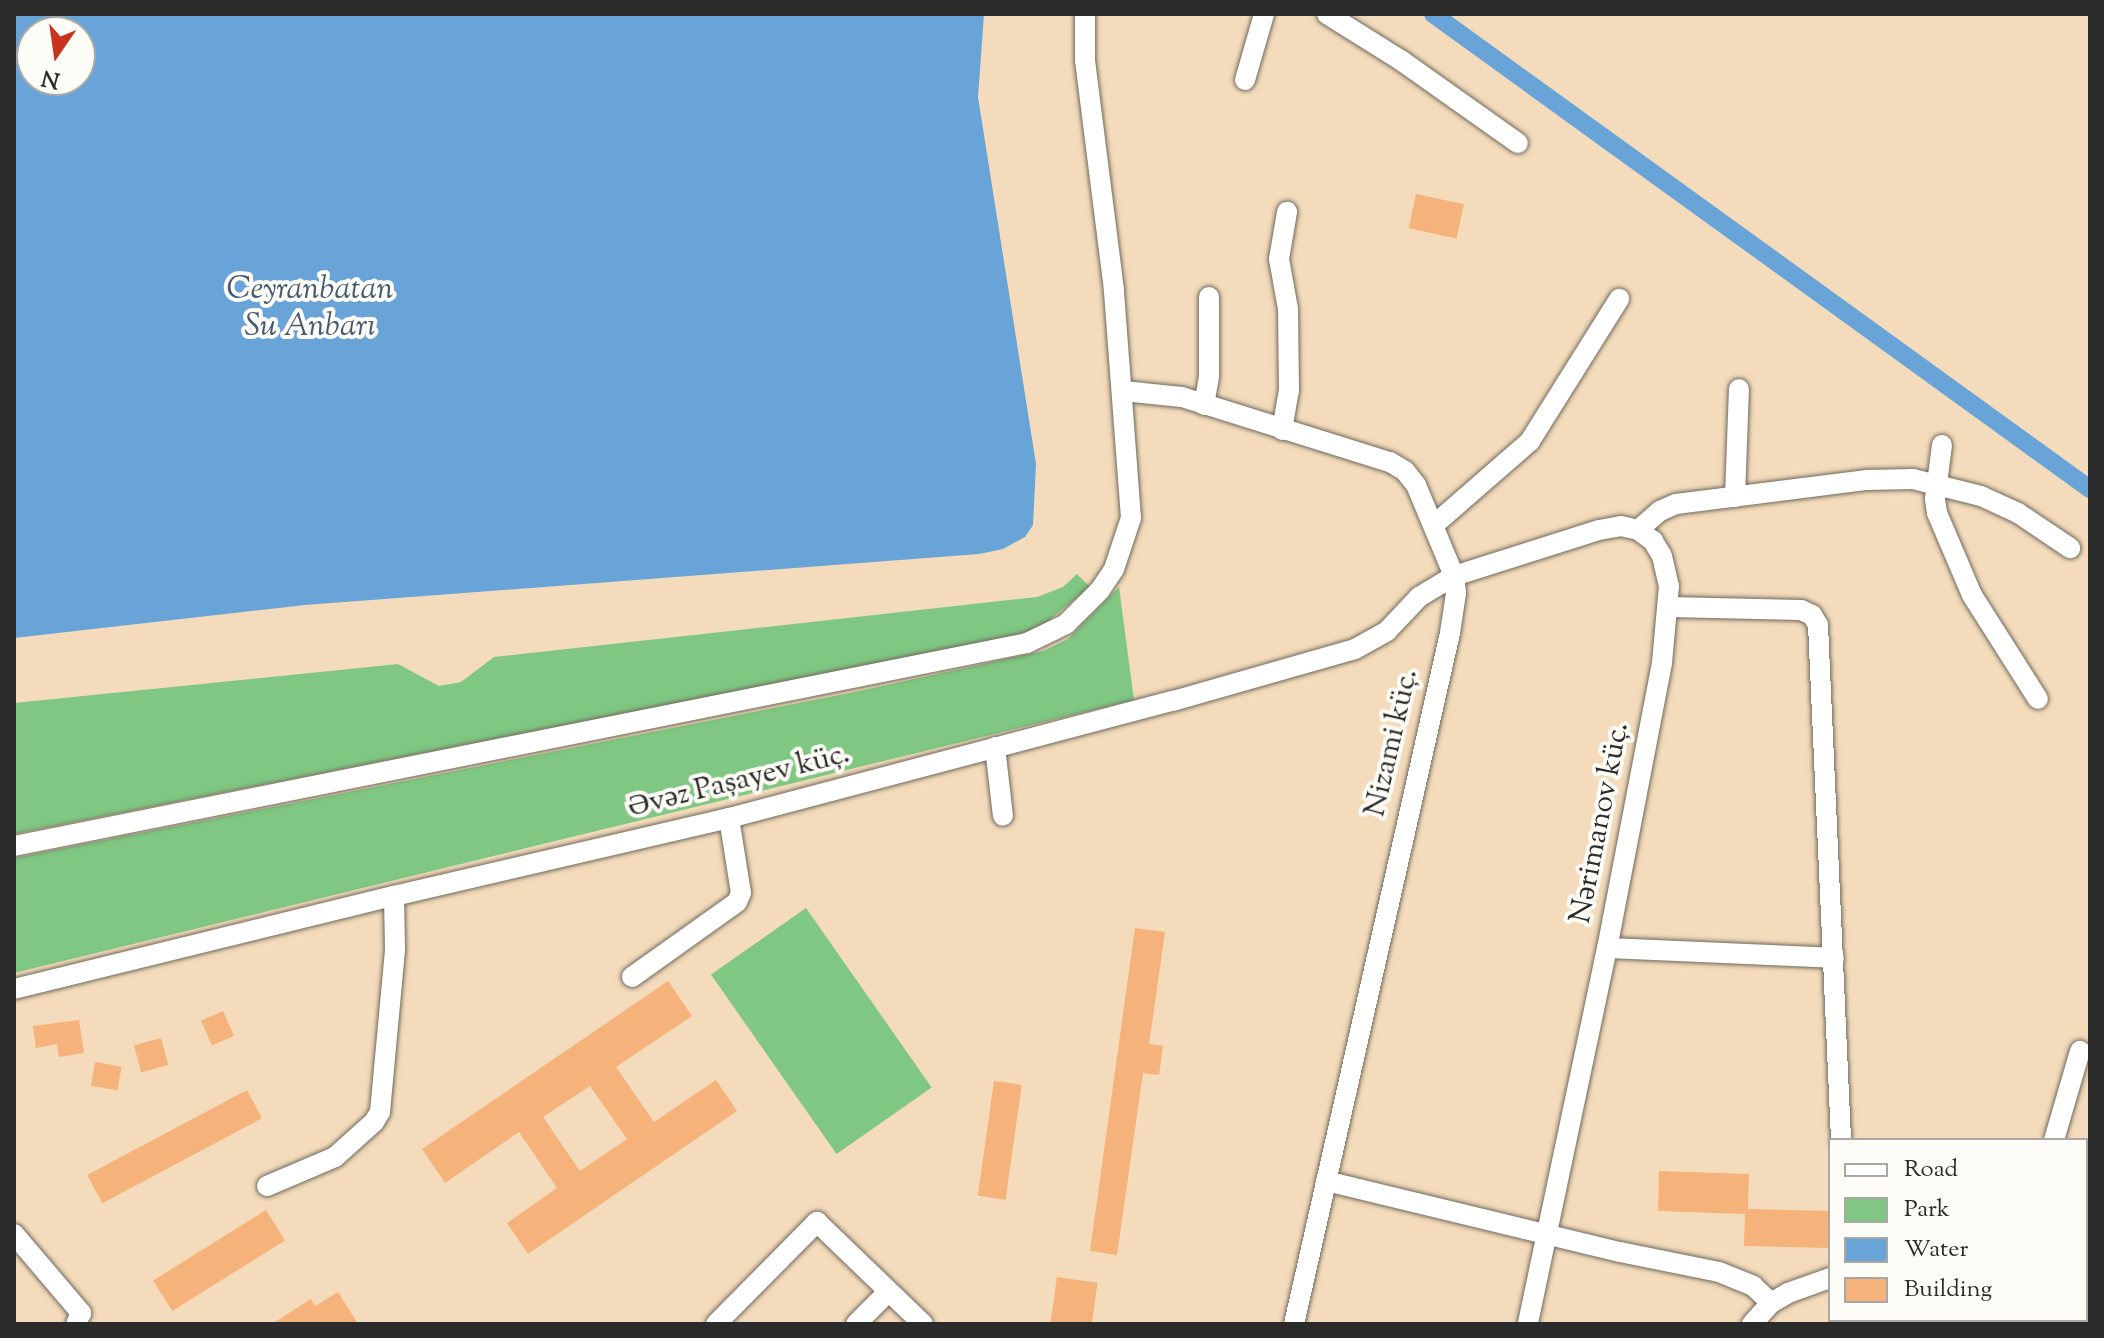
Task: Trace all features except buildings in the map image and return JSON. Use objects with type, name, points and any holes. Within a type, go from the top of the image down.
[{"type":"street","points":[[14,846],[1011,646],[1047,636],[1080,613],[1100,590],[1127,536],[1131,498],[1114,290],[1085,60],[1085,14]]},
{"type":"street","points":[[1245,80],[1264,14]]},
{"type":"street","points":[[1327,14],[1402,61],[1518,143]]},
{"type":"street","points":[[1282,430],[1289,376],[1288,309],[1279,259],[1287,212]]},
{"type":"street","points":[[1204,405],[1209,376],[1209,297]]},
{"type":"street","points":[[1435,524],[1530,441],[1619,299]]},
{"type":"street","points":[[1735,497],[1739,389]]},
{"type":"street","name":"Nizami küç.","points":[[1123,391],[1153,392],[1204,405],[1390,462],[1405,471],[1416,485],[1435,524],[1454,576],[1456,593],[1450,633],[1294,1324]]},
{"type":"street","points":[[1942,445],[1937,513],[1958,566],[2038,699]]},
{"type":"street","points":[[1454,576],[1599,530],[1621,526],[1638,530],[1660,511],[1676,504],[1867,480],[1913,479],[1981,496],[2018,513],[2070,548]]},
{"type":"street","name":"Nərimanov küç.","points":[[1528,1324],[1607,948],[1655,703],[1669,607],[1669,586],[1662,556],[1653,541],[1638,530]]},
{"type":"street","name":"Əvəz Paşayev küç.","points":[[14,989],[729,818],[1355,649],[1387,631],[1419,597],[1454,576]]},
{"type":"street","points":[[1669,607],[1801,610],[1812,615],[1818,625],[1841,1138]]},
{"type":"street","points":[[995,747],[1003,816]]},
{"type":"street","points":[[632,977],[737,902],[741,893],[729,818]]},
{"type":"street","points":[[267,1186],[335,1157],[374,1122],[380,1112],[395,949],[394,896]]},
{"type":"street","points":[[1607,948],[1834,958]]},
{"type":"street","points":[[2055,1138],[2080,1051]]},
{"type":"street","points":[[1326,1181],[1719,1272],[1753,1286],[1771,1303]]},
{"type":"street","points":[[716,1324],[817,1222],[888,1292],[900,1316],[923,1324]]},
{"type":"street","points":[[14,1234],[81,1313],[76,1324]]},
{"type":"street","points":[[1752,1324],[1771,1303],[1828,1279]]},
{"type":"street","points":[[856,1324],[888,1292]]},
{"type":"green space","points":[[1077,574],[1090,587],[1048,621],[1024,634],[14,834],[14,703],[398,664],[439,686],[461,682],[494,657],[1037,597],[1063,587]]},
{"type":"green space","points":[[1119,587],[1134,700],[14,973],[14,858],[850,693],[1043,651],[1068,639]]},
{"type":"green space","points":[[806,908],[932,1087],[837,1154],[711,975]]},
{"type":"water","name":"Ceyranbatan Su Anbarı","points":[[14,14],[984,14],[978,97],[1036,464],[1033,525],[1025,537],[1003,549],[979,554],[305,605],[14,638]]},
{"type":"waterway","points":[[1433,14],[2090,489]]}]
